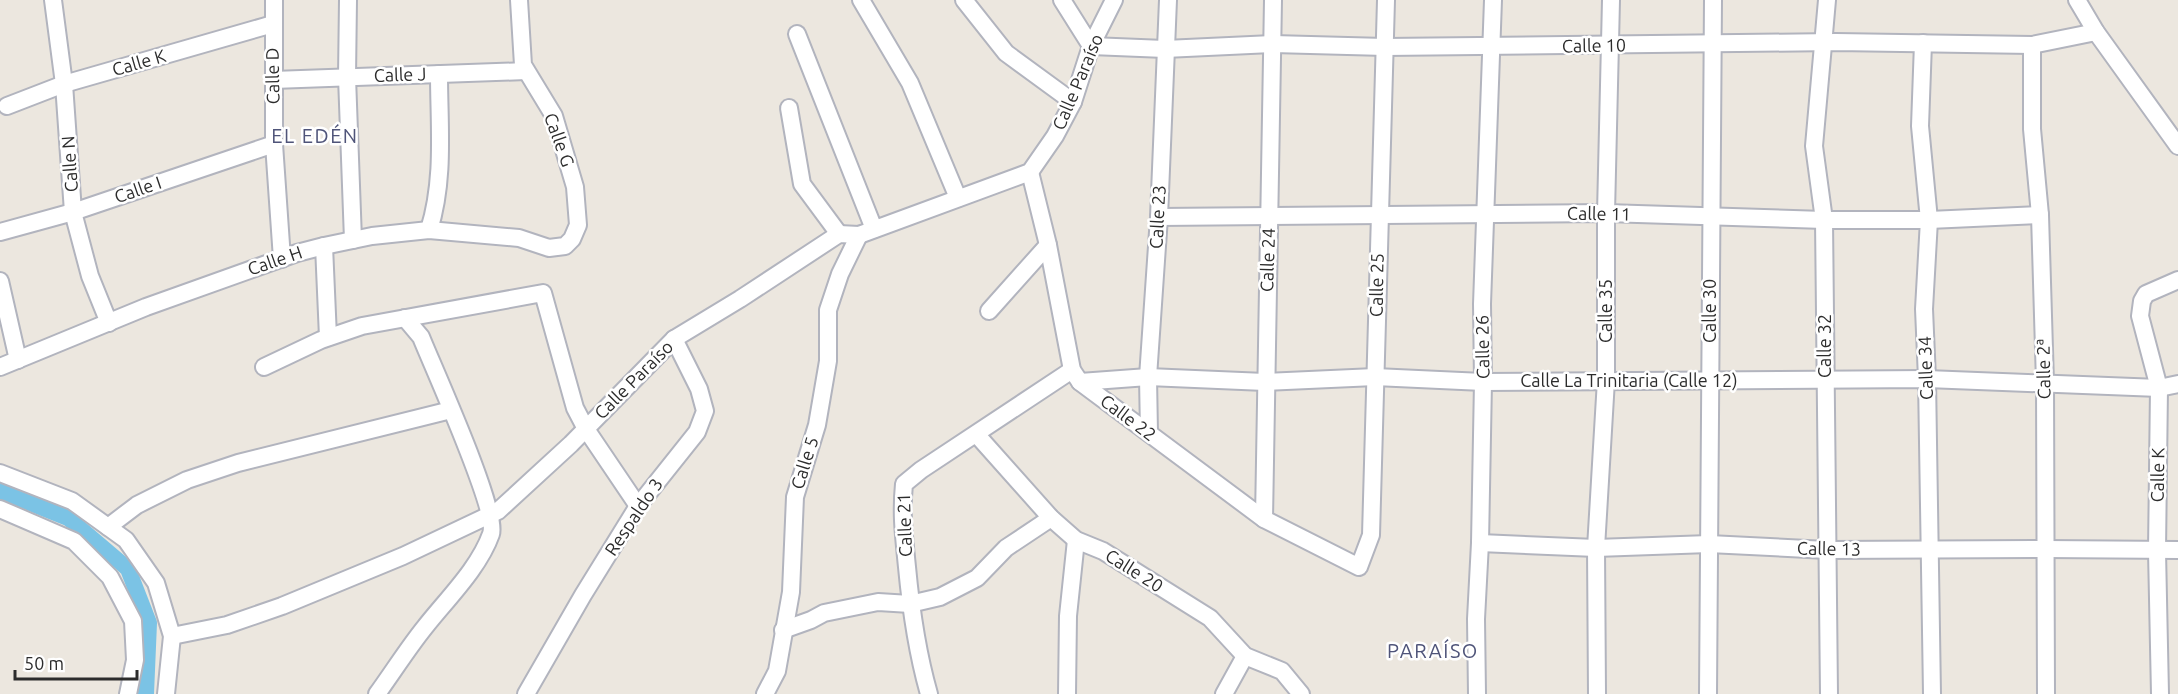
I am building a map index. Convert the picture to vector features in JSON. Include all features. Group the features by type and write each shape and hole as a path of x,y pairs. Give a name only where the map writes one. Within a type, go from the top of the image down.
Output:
{"street":[{"name":"Calle N","path":"53,0 64,84 73,212 90,276 109,322"},
{"name":"Calle D","path":"274,0 274,144 282,259"},
{"path":"348,0 347,77 353,240"},
{"name":"Calle G","path":"519,0 523,65 554,116 575,187 578,225 572,240 565,246"},
{"path":"861,0 910,83 958,198"},
{"path":"964,0 1005,53 1073,102"},
{"path":"1062,0 1091,46"},
{"name":"Calle Paraíso","path":"1030,172 1055,136 1073,102 1091,46 1114,0"},
{"name":"Calle 23","path":"1149,433 1149,377 1159,217 1168,0"},
{"name":"Calle 24","path":"1264,519 1273,0"},
{"name":"Calle 25","path":"1359,567 1371,536 1386,0"},
{"name":"Calle 26","path":"1477,694 1476,619 1483,382 1482,304 1493,0"},
{"name":"Calle 35","path":"1597,694 1596,548 1605,380 1611,0"},
{"name":"Calle 30","path":"1708,694 1713,0"},
{"name":"Calle 32","path":"1827,0 1814,146 1824,220 1829,694"},
{"path":"2077,0 2096,32 2178,146"},
{"name":"Calle K","path":"7,106 64,84 273,24"},
{"name":"Calle 10","path":"1091,46 1165,49 1273,44 1385,47 1824,42 2032,45 2096,32"},
{"path":"797,34 866,232"},
{"name":"Calle 34","path":"1923,43 1920,126 1929,220 1924,309 1932,694"},
{"name":"Calle 2ª","path":"2032,45 2032,129 2040,215 2045,383 2046,694"},
{"name":"Calle J","path":"273,80 526,71"},
{"path":"429,230 435,213 440,175 439,74"},
{"path":"789,108 802,184 839,234 866,232 1030,172 1076,376"},
{"name":"Calle I","path":"0,232 73,212 274,144"},
{"name":"Calle 11","path":"1159,217 1606,213 1824,220 1929,220 2040,215"},
{"name":"Calle H","path":"0,367 109,322 297,253 324,246 429,230 519,238 549,248 565,246"},
{"name":"Calle 5","path":"765,694 777,671 791,592 795,497 817,425 828,361 828,310 840,274 866,232"},
{"name":"Calle Paraíso","path":"172,636 227,625 282,606 403,556 498,511 586,429 674,339 839,234"},
{"path":"989,310 1048,245"},
{"path":"324,246 328,337"},
{"name":"Calle K","path":"2160,694 2157,551 2159,388 2140,316 2140,308 2146,294 2178,280"},
{"path":"0,281 18,360"},
{"path":"264,367 328,337 362,326 543,293 576,408 586,429 638,506"},
{"path":"376,694 461,584 492,532 491,514 451,410 421,337 405,318"},
{"name":"Respaldo 3","path":"526,694 638,506 697,432 705,411 699,389 674,339"},
{"name":"Calle La Trinitaria (Calle 12)","path":"1076,376 1265,382 1375,377 1483,382 1927,379 2159,388 2178,384"},
{"name":"Calle 22","path":"1076,376 1264,519 1359,567"},
{"name":"Calle 21","path":"929,694 919,659 910,604 901,511 904,484 921,470 1076,376"},
{"path":"108,527 137,505 187,480 238,463 451,410"},
{"name":"Calle 20","path":"977,435 1051,518 1076,540 1103,551 1210,618 1245,656 1282,670 1301,694"},
{"path":"0,473 72,501 126,540 156,583 172,636 166,694"},
{"path":"0,509 74,541 110,578 133,621 135,660 128,694"},
{"path":"783,630 824,613 879,602 910,604 940,597 977,578 1006,548 1051,518"},
{"path":"1067,694 1068,616 1076,540"},
{"name":"Calle 13","path":"1480,543 1596,548 1709,544 1827,550 2178,550"},
{"path":"1224,694 1245,656"}],"waterway":[{"path":"0,491 68,518 128,569 149,623 146,694"}],"district":[{"name":"EL EDÉN","path":"315,136"},
{"name":"PARAÍSO","path":"1433,651"}]}
